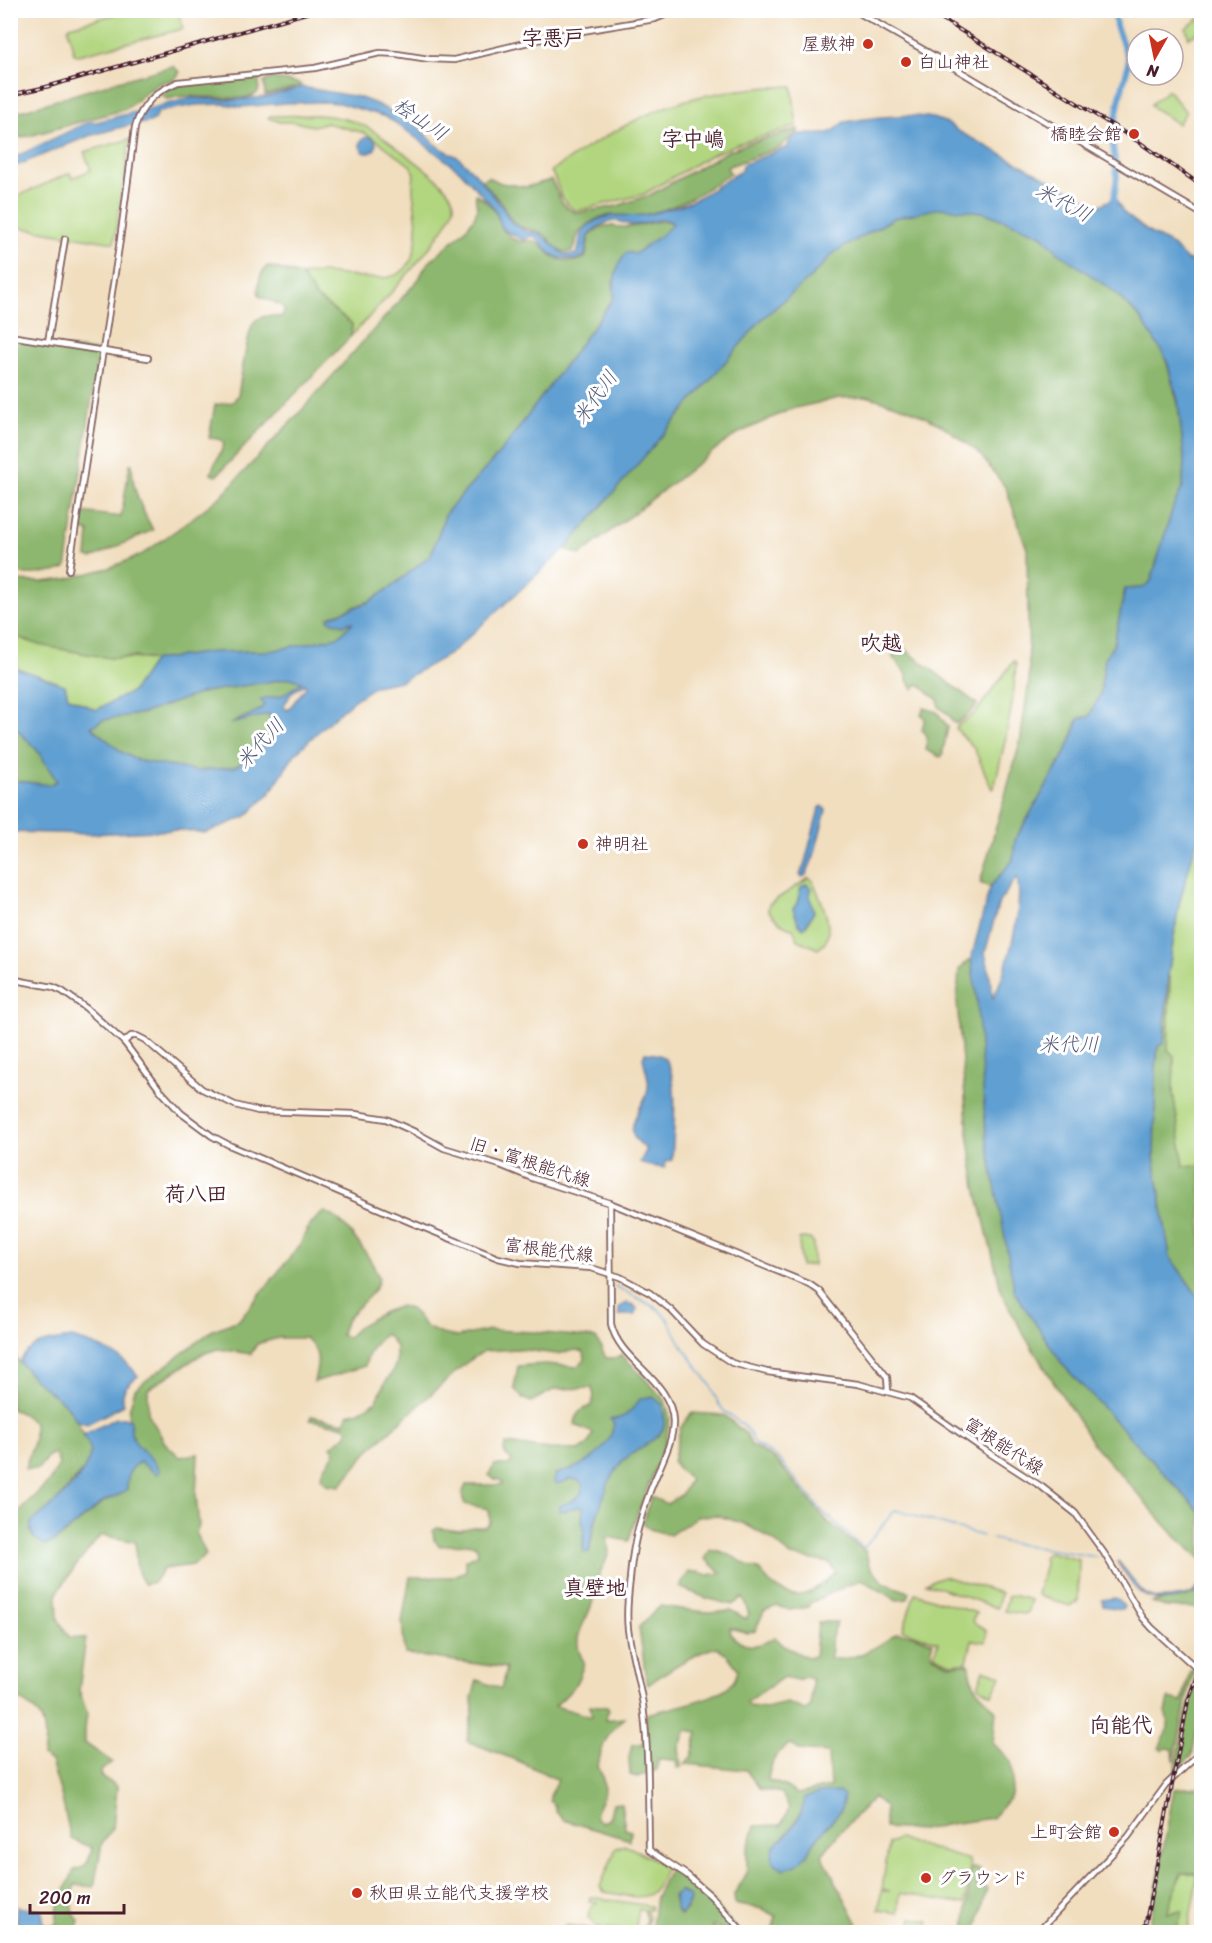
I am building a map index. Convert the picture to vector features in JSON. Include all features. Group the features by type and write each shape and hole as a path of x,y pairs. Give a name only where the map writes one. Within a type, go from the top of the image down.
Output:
{"street":[{"path":"69,570 135,127 138,117 153,96 178,82 315,68 380,53 429,60 461,60 558,36 655,19 677,10"},
{"path":"854,10 1202,214"},
{"path":"48,342 65,239"},
{"path":"10,336 148,358"},
{"name":"富根能代線","path":"10,979 44,984 62,991 103,1022 124,1042 171,1102 194,1124 221,1141 498,1258 527,1264 591,1268 635,1284 671,1310 702,1344 732,1363 767,1372 858,1384 888,1390 910,1398 1061,1501 1075,1513 1104,1553 1143,1618 1202,1671"},
{"name":"旧・富根能代線","path":"124,1042 131,1036 145,1040 202,1089 247,1109 355,1114 386,1119 444,1148 610,1203 815,1288 887,1377 888,1390"},
{"path":"610,1203 609,1273 612,1332 620,1345 661,1389 671,1408 673,1422 668,1445 637,1531 629,1580 628,1629 643,1708 649,1850 711,1896 742,1932"},
{"path":"1038,1932 1128,1837 1166,1785 1202,1751"}],"green space":[{"path":"132,10 178,11 183,29 78,55 74,54 68,29 70,26"},
{"path":"1201,17 1201,36 1197,33 1189,38 1186,28"},
{"path":"173,66 180,72 175,79 160,83 126,109 11,139 11,113"},
{"path":"252,77 259,81 257,93 243,98 185,96 167,99 162,96 168,89 180,85"},
{"path":"272,78 301,84 301,86 265,95 264,82"},
{"path":"792,86 797,126 737,144 711,155 644,194 577,211 565,202 551,171 612,133 668,106 720,93"},
{"path":"1168,90 1186,112 1178,124 1151,106"},
{"path":"318,115 345,119 377,133 435,177 448,191 454,204 451,215 427,250 351,336 352,324 316,297 301,275 319,273 386,278 399,274 408,265 415,249 417,226 413,190 414,173 412,167 365,133 326,123 313,126 280,122 268,118 270,116"},
{"path":"798,129 779,148 729,166 727,168 730,173 725,177 683,202 649,214 610,215 595,220 579,233 574,249 570,252 563,252 554,246 542,233 522,228 516,224 482,180 488,177 501,183 526,187 551,180 562,203 577,213 617,206 650,195 728,151"},
{"path":"130,139 114,243 11,226 11,199 70,173 72,178 91,170 84,152"},
{"path":"476,194 492,208 502,228 511,237 522,241 535,241 551,255 564,261 577,261 586,257 589,236 602,227 639,226 665,221 670,221 671,225 666,232 635,254 613,281 614,298 504,448 446,513 431,555 370,601 329,617 355,621 338,637 271,651 213,652 154,660 136,657 109,658 39,645 11,635 11,581 41,582 67,579 109,568 141,555 220,497 301,411 419,279 426,266 467,227 477,210"},
{"path":"940,207 983,212 1042,235 1058,252 1113,291 1142,320 1165,356 1178,404 1184,457 1183,486 1173,507 1151,581 1144,588 1125,589 1114,644 1105,658 1100,695 1089,717 1079,718 1066,752 1015,840 1013,860 990,887 980,883 1020,743 1029,681 1027,549 1006,488 978,452 943,426 909,409 870,397 839,398 791,409 739,433 720,446 580,555 565,549 762,319 811,277 835,252 894,218"},
{"path":"267,266 301,275 316,297 352,324 351,336 216,476 211,474 224,443 220,439 209,438 215,405 233,402 238,395 247,345 254,322 264,317 281,317 285,311 281,305 259,296 259,280"},
{"path":"10,339 99,352 66,568 54,572 11,574"},
{"path":"130,464 132,464 138,499 153,530 92,558 87,557 89,532 79,528 81,512 121,517"},
{"path":"885,634 977,704 973,710 954,723 949,715 939,707 938,700 918,684 913,689 907,680 907,674 893,658 892,650 883,637"},
{"path":"11,635 83,653 113,658 154,660 132,692 96,710 68,697 65,685 11,666"},
{"path":"1014,661 1016,663 1011,711 998,773 992,789 974,748 956,729 979,708"},
{"path":"291,678 302,682 281,696 261,699 264,705 260,710 235,722 269,714 274,731 254,754 235,767 197,771 140,761 123,753 91,727 102,720 144,713 204,692"},
{"path":"924,708 937,712 948,727 940,757 926,750 927,737 922,730 925,718 921,714"},
{"path":"10,723 37,750 57,781 49,785 11,780"},
{"path":"1201,822 1201,1165 1184,1167 1173,1092 1174,1056 1168,1050 1170,978 1168,977 1179,904"},
{"path":"809,878 813,881 827,920 828,936 825,943 818,949 798,940 793,929 779,922 771,914 768,910 769,904","holes":["811,889 810,898 814,912 806,926 799,925 793,909"]},
{"path":"971,959 977,999 1063,1365 1201,1513 1201,1559 1177,1538 1093,1444 1024,1335 1002,1294 976,1188 968,1133 957,1001 959,969"},
{"path":"1168,977 1170,977 1168,1050 1174,1056 1173,1092 1184,1166 1201,1165 1201,1301 1170,1257 1154,1157 1156,1065 1158,1046 1164,1043"},
{"path":"324,1212 348,1230 364,1250 379,1278 372,1293 348,1318 341,1335 348,1337 359,1326 384,1312 401,1306 412,1310 426,1327 441,1334 457,1337 490,1330 596,1338 606,1358 618,1358 621,1354 665,1400 670,1418 666,1440 629,1541 607,1537 609,1549 607,1558 598,1577 590,1609 578,1637 584,1662 582,1670 574,1687 555,1706 592,1717 590,1705 607,1707 609,1710 605,1720 624,1718 609,1734 601,1751 598,1767 604,1793 596,1819 603,1822 609,1819 613,1803 621,1803 625,1829 631,1831 630,1840 564,1820 555,1811 555,1806 550,1801 558,1780 521,1762 467,1741 473,1709 472,1698 477,1680 501,1689 506,1668 405,1654 402,1621 410,1577 452,1577 466,1571 466,1560 477,1554 478,1550 475,1545 440,1546 434,1540 433,1531 437,1528 460,1531 472,1527 485,1527 490,1523 489,1509 465,1504 462,1494 466,1485 502,1485 502,1481 489,1475 494,1465 509,1465 512,1460 504,1450 506,1444 581,1450 589,1443 593,1433 575,1425 578,1413 592,1405 594,1396 592,1388 555,1389 531,1402 522,1398 514,1388 518,1366 545,1364 577,1367 585,1360 584,1352 576,1350 557,1354 517,1349 484,1351 467,1362 370,1449 340,1486 327,1484 321,1477 335,1453 331,1446 347,1435 348,1429 344,1426 310,1420 311,1416 344,1423 348,1414 377,1401 396,1363 396,1347 385,1334 372,1349 365,1366 314,1382 317,1358 310,1343 305,1338 278,1338 257,1344 251,1354 218,1349 202,1354 148,1389 148,1413 165,1443 180,1457 198,1454 196,1496 199,1526 196,1532 206,1555 193,1565 163,1569 154,1582 144,1584 136,1564 136,1542 101,1535 57,1593 58,1619 69,1637 86,1638 79,1690 87,1713 85,1743 112,1762 101,1771 102,1778 113,1783 117,1788 113,1828 102,1843 94,1887 75,1885 72,1904 79,1921 76,1932 11,1932 11,1916 20,1929 40,1930 49,1925 56,1925 58,1906 74,1870 85,1865 92,1848 71,1839 51,1762 43,1756 45,1737 42,1721 33,1708 16,1698 21,1679 11,1669 11,1520 51,1479 59,1464 55,1453 48,1456 38,1469 25,1469 34,1439 34,1423 11,1409 10,1351 33,1378 67,1406 90,1446 91,1455 87,1466 30,1531 33,1537 45,1545 54,1542 105,1501 123,1493 127,1489 127,1479 132,1467 141,1462 156,1474 157,1466 137,1446 130,1430 129,1410 135,1389 213,1330 239,1320 300,1245 309,1226","holes":["642,1398 663,1429 616,1469 600,1504 589,1552 583,1552 583,1507 575,1506 565,1511 560,1506 581,1494 583,1485 578,1480 556,1474 585,1463 601,1451 611,1434 614,1424 611,1420 625,1416"]},
{"path":"810,1239 813,1243 813,1265 801,1266 799,1240"},
{"path":"691,1413 724,1415 746,1434 751,1445 776,1460 829,1523 866,1552 869,1566 884,1583 909,1592 908,1599 897,1600 861,1579 810,1603 808,1607 790,1610 777,1606 764,1611 755,1631 748,1633 730,1628 730,1634 741,1643 751,1646 775,1637 783,1645 807,1658 815,1656 818,1622 837,1622 830,1643 832,1650 830,1658 839,1659 857,1656 897,1633 914,1635 933,1643 931,1649 933,1656 950,1665 968,1664 975,1687 996,1711 993,1743 1011,1762 1013,1778 1011,1796 992,1818 922,1830 885,1828 885,1807 874,1797 839,1833 822,1855 862,1932 772,1932 776,1916 763,1909 735,1903 734,1895 747,1873 747,1851 755,1826 781,1825 789,1809 782,1793 760,1789 746,1770 685,1764 692,1756 698,1732 686,1730 679,1748 681,1767 677,1768 676,1760 658,1759 657,1770 637,1777 630,1775 629,1758 632,1744 643,1744 647,1714 716,1694 736,1678 738,1669 717,1647 681,1663 648,1685 645,1671 639,1627 660,1606 707,1612 731,1610 746,1619 749,1614 743,1598 732,1605 679,1587 689,1572 708,1575 721,1573 705,1559 710,1550 726,1553 758,1569 770,1583 789,1594 797,1595 812,1591 836,1572 830,1563 791,1556 773,1540 745,1524 716,1515 697,1517 670,1535 650,1529 643,1523 651,1497 667,1504 681,1495 690,1479 673,1462 680,1429","holes":["784,1677 797,1680 805,1677 812,1679 811,1706 805,1710 787,1703 766,1708 749,1706 747,1702","790,1744 799,1750 828,1753 830,1787 797,1794 785,1786 768,1780 774,1759","803,1809 841,1810 814,1842 808,1855 774,1846 794,1825"]},
{"path":"1049,1552 1079,1560 1078,1602 1070,1606 1037,1594 1045,1564 1043,1557"},
{"path":"943,1576 1001,1593 997,1608 926,1583"},
{"path":"1201,1586 1201,1608 1165,1607 1152,1602 1185,1597"},
{"path":"915,1593 976,1613 972,1621 986,1630 986,1642 972,1640 967,1662 952,1664 934,1655 938,1642 903,1630"},
{"path":"1008,1596 1031,1600 1027,1613 1004,1611"},
{"path":"984,1670 1001,1676 992,1695 978,1686"},
{"path":"1190,1671 1194,1672 1174,1761 1173,1749 1159,1748 1167,1733 1166,1713 1169,1698 1182,1701"},
{"path":"1198,1674 1201,1676 1201,1710 1192,1756 1175,1771 1186,1716"},
{"path":"1201,1776 1201,1883 1197,1883 1197,1873 1181,1873 1167,1913 1183,1911 1176,1930 1170,1932 1149,1929 1174,1789 1199,1787"},
{"name":"グラウンド","path":"899,1839 969,1860 965,1904 900,1893 898,1913 879,1910 881,1891 890,1891 882,1889 889,1843"},
{"path":"625,1845 666,1865 656,1888 644,1896 604,1892 600,1887 616,1848"},
{"path":"971,1868 980,1869 977,1886 987,1888 976,1932 965,1932"},
{"path":"670,1869 674,1869 706,1895 740,1932 731,1932 714,1926 712,1927 715,1930 725,1932 651,1932 656,1897","holes":["680,1891 685,1893 689,1902 681,1916 677,1912 673,1897"]},
{"path":"1181,1873 1198,1873 1188,1932 1148,1932 1149,1929 1158,1931 1177,1911 1167,1913"},
{"path":"590,1897 651,1906 650,1910 645,1910 649,1916 647,1927 641,1932 634,1932 596,1926 588,1918 590,1908 597,1902 589,1901","holes":["639,1909 644,1911 647,1920 643,1929 635,1931"]},
{"path":"912,1918 929,1921 927,1932 910,1932"},
{"path":"563,1926 609,1932 561,1932"}],"water":[{"name":"米代川","path":"302,87 358,97 395,113 405,121 416,125 437,146 458,157 474,172 501,205 511,222 527,232 538,232 566,255 577,254 581,234 586,227 599,219 650,214 688,202 741,171 742,165 788,147 789,142 798,134 828,133 844,122 872,118 919,116 934,118 1099,206 1110,200 1116,200 1124,213 1150,233 1172,245 1188,261 1191,260 1202,276 1202,822 1179,904 1168,975 1164,1043 1158,1046 1156,1065 1154,1157 1170,1257 1201,1301 1201,1513 1063,1365 1015,1293 986,1136 977,999 971,959 990,887 1013,860 1015,840 1066,752 1080,718 1089,717 1100,695 1105,658 1114,644 1125,589 1143,588 1151,581 1173,507 1183,486 1184,457 1178,401 1166,358 1140,317 1113,291 1058,252 1042,235 983,212 940,208 894,218 835,252 811,277 762,319 567,547 450,654 401,681 375,686 353,701 295,754 269,794 245,817 205,833 179,830 91,834 11,832 11,780 49,785 57,781 37,750 11,723 11,666 65,685 68,697 96,710 132,692 154,660 213,652 271,651 338,637 353,622 343,625 328,620 329,617 369,602 431,555 446,513 504,448 614,298 616,274 623,257 627,252 635,254 665,232 673,223 664,220 633,225 618,221 605,223 588,235 585,256 575,260 560,258 551,254 536,237 531,236 524,240 503,229 494,208 460,171 399,125 386,117 339,103 286,103 241,107 225,104 195,105 162,111 158,112 155,119 150,122 89,136 11,168 11,159 88,122 96,122 191,98 233,100 266,97","holes":["291,678 302,682 281,696 260,699 264,705 260,710 231,724 269,714 274,731 254,754 235,767 197,771 140,761 123,753 91,727 102,720 144,713 204,692","305,684 306,687 288,710 283,707 292,692","1017,877 1019,890 1013,939 1004,972 993,998 985,953 999,902"]},
{"path":"368,137 376,145 368,153 360,145"},
{"path":"822,806 826,810 814,856 806,875 802,877 800,875 819,809"},
{"path":"807,884 811,889 810,898 814,912 804,928 799,925 793,909 801,887"},
{"path":"645,1053 657,1054 666,1060 673,1081 675,1108 672,1160 665,1162 665,1168 640,1162 646,1151 634,1137 633,1125 648,1088 643,1057"},
{"path":"627,1303 634,1305 637,1309 635,1315 619,1315 619,1307"},
{"path":"72,1338 100,1347 117,1356 138,1376 125,1388 124,1405 87,1424 77,1421 67,1406 33,1378 20,1362 24,1355 35,1346 49,1341"},
{"path":"653,1397 662,1404 665,1421 663,1429 658,1436 622,1461 609,1482 593,1526 589,1552 583,1552 583,1507 559,1511 560,1506 581,1494 583,1485 578,1480 570,1479 558,1484 554,1482 556,1474 593,1458 607,1443 611,1434 614,1424 610,1419 624,1416 641,1398"},
{"path":"116,1418 131,1421 131,1430 136,1443 152,1459 160,1472 157,1474 140,1462 131,1470 127,1489 123,1493 104,1501 54,1542 45,1545 38,1541 31,1531 31,1522 67,1491 88,1461 89,1445 83,1435"},
{"path":"1118,1561 1147,1595 1154,1598 1191,1595 1177,1599 1155,1599 1147,1597 1135,1587"},
{"path":"1201,1583 1201,1587 1191,1595"},
{"path":"1115,1598 1124,1607 1122,1609 1103,1606 1102,1600"},
{"path":"839,1792 844,1796 841,1810 814,1842 808,1854 796,1865 784,1869 775,1864 772,1857 774,1846 794,1825 805,1798 818,1793"},
{"path":"680,1892 689,1896 690,1900 681,1915 676,1909 674,1900 675,1895"},
{"path":"17,1907 42,1911 44,1925 39,1928 20,1928 16,1917"}],"waterway":[{"path":"1113,206 1117,176 1112,139 1128,66 1128,58 1116,26 1114,10"},
{"path":"615,1286 658,1309 667,1318 683,1347 711,1386 724,1411 743,1425 755,1444 777,1457 823,1512 864,1548 895,1510 982,1536"},
{"path":"992,1538 1097,1557"}],"railway":[{"path":"10,95 46,87 317,10"},
{"path":"928,10 1139,142 1202,186"},
{"path":"1144,1932 1188,1701 1202,1661"}],"place":[{"name":"屋敷神","path":"868,44"},
{"name":"白山神社","path":"906,62"},
{"name":"橋睦会館","path":"1134,134"},
{"name":"神明社","path":"583,844"},
{"name":"上町会館","path":"1114,1832"},
{"name":"グラウンド","path":"926,1878"},
{"name":"秋田県立能代支援学校","path":"357,1893"}],"district":[{"name":"字悪戸","path":"553,38"},
{"name":"字中嶋","path":"693,139"},
{"name":"吹越","path":"881,643"},
{"name":"荷八田","path":"196,1194"},
{"name":"真壁地","path":"595,1588"},
{"name":"向能代","path":"1121,1725"}],"water label":[{"name":"桧山川","path":"421,119"}]}
